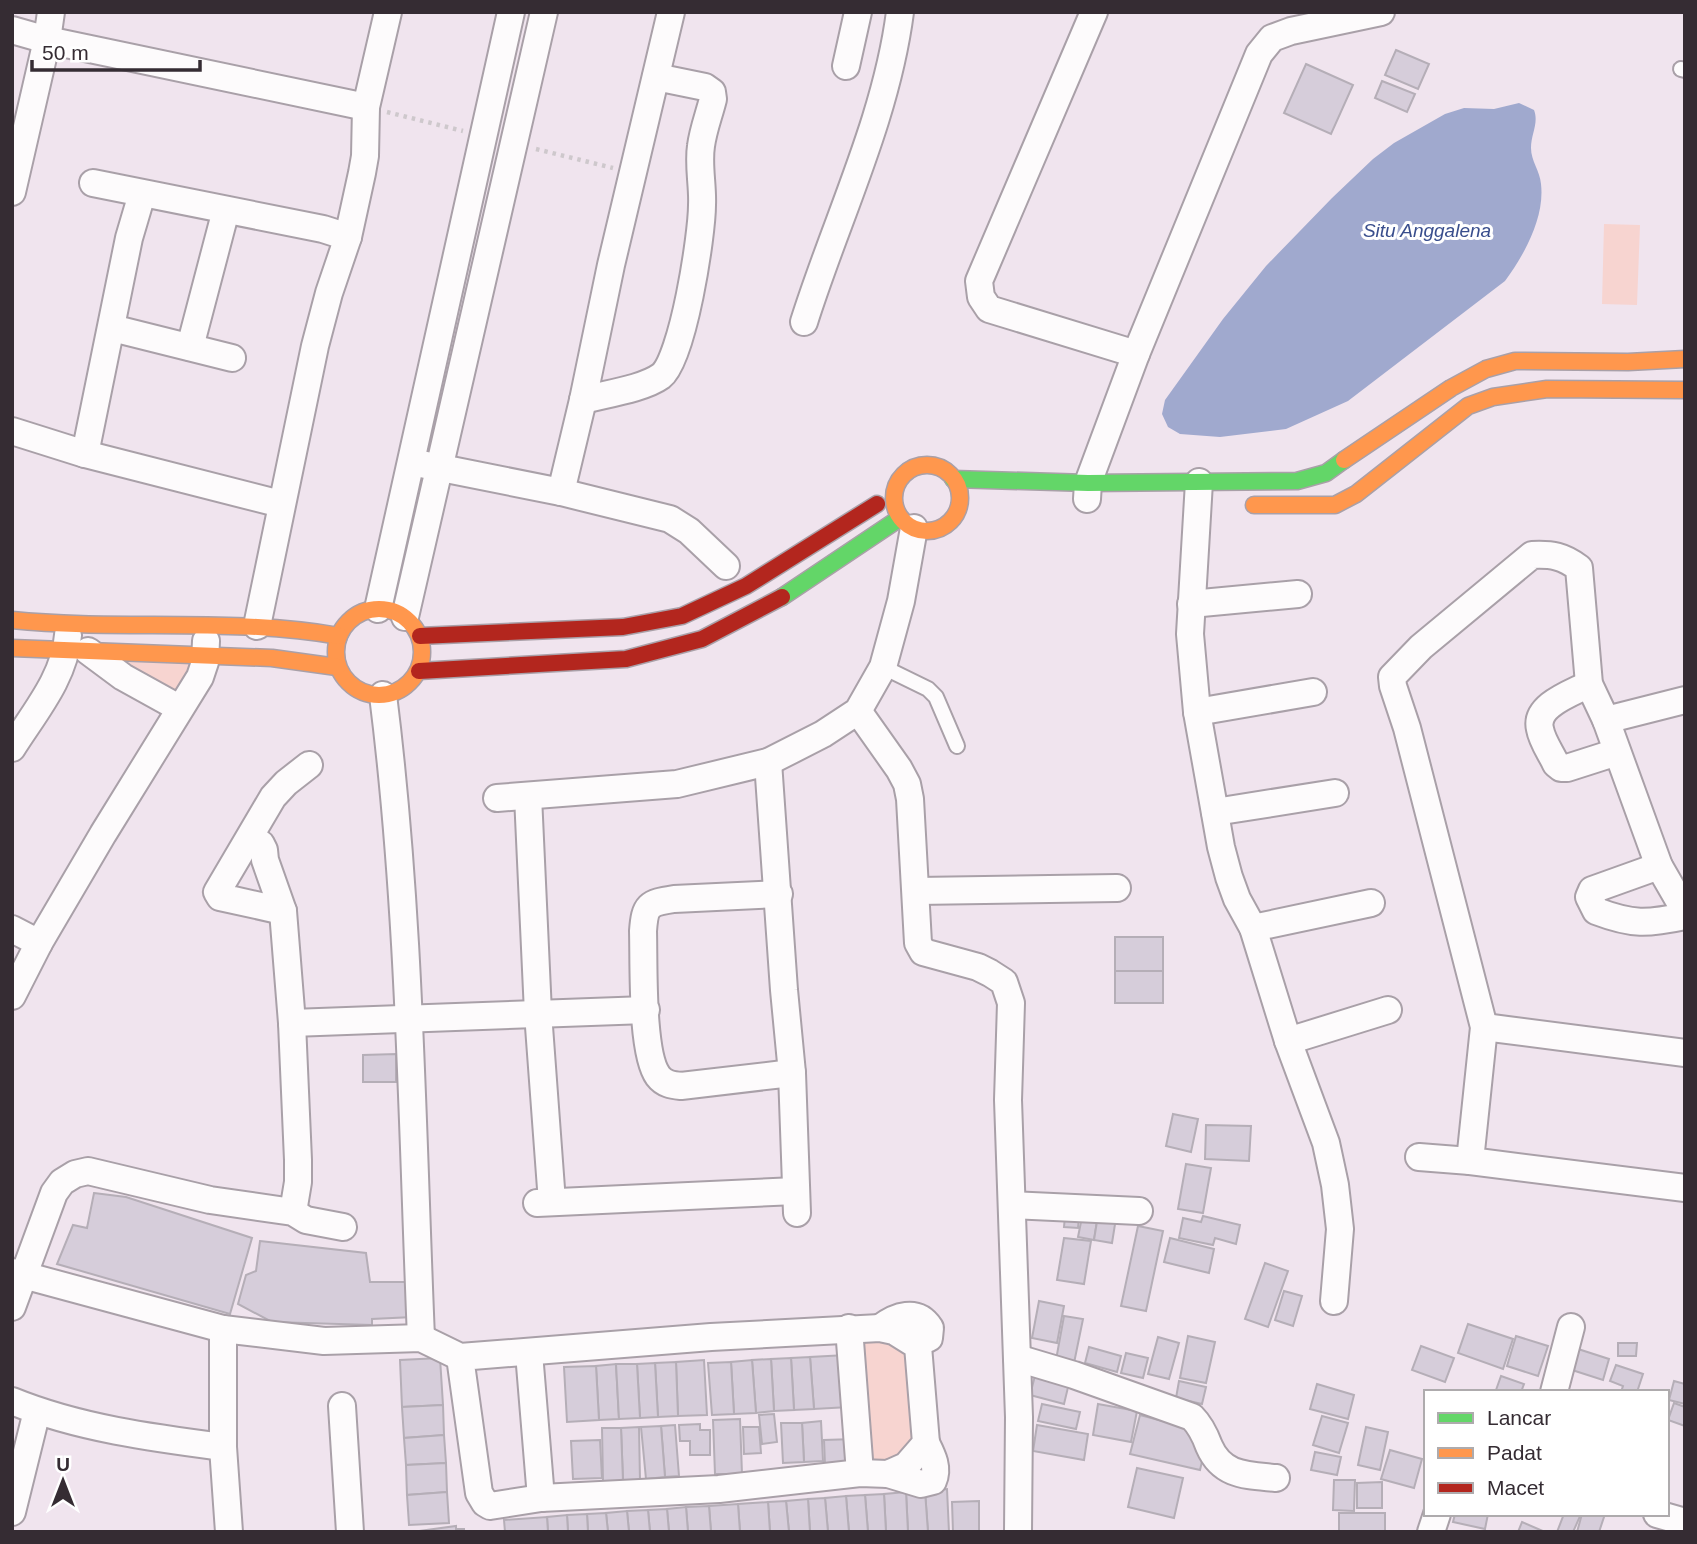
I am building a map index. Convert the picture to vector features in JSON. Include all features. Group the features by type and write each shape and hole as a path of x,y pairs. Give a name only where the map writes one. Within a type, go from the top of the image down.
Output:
{"street":[{"path":"12,192 51,12"},
{"path":"257,626 319,332 348,237 365,156 366,107 388,12"},
{"path":"378,609 511,12"},
{"path":"544,12 438,468 412,626 422,659 419,671 403,688 383,695 359,690 337,667 337,646 346,625 366,611 378,609 392,611 412,626 623,627 682,616 746,586 894,494"},
{"path":"561,492 671,12"},
{"path":"846,66 858,12"},
{"path":"804,322 861,163 894,53 900,12"},
{"path":"1094,12 979,281 981,297 989,309 1136,354"},
{"path":"1087,495 1136,354 1259,54 1272,38 1291,31 1381,12"},
{"path":"12,30 47,40 366,107"},
{"path":"583,400 641,385 663,375 681,332 689,303 702,208 701,148 713,99 712,92 705,87 656,77"},
{"path":"484,136 515,144"},
{"path":"93,183 323,229 348,237"},
{"path":"85,454 129,238 142,194"},
{"path":"190,347 226,210"},
{"path":"112,328 232,358"},
{"path":"953,479 1087,495 1198,498 1297,481 1326,473 1451,388 1486,369 1515,361 1628,362 1682,357 1685,389 1516,390 1488,397 1468,406 1356,494 1335,505 1235,504"},
{"path":"12,431 85,454 281,504"},
{"path":"412,462 561,492 670,519 689,531 726,566"},
{"path":"929,466 939,468 953,479 966,496 945,526 927,531 907,523 894,504 894,494 901,477 917,467 929,466"},
{"path":"1198,498 1190,634 1197,712 1221,847 1229,877 1237,900 1253,928 1289,1041 1326,1143 1335,1185 1340,1229 1334,1301"},
{"path":"419,671 626,659 702,639 780,598 907,523"},
{"path":"497,798 677,784 768,762 823,734 858,711 883,667 901,601 907,523"},
{"path":"1470,1161 1484,1027 1392,677 1421,647 1532,555 1565,557 1579,568 1589,684 1606,720 1659,866 1685,914 1653,923 1626,922 1596,911 1589,897 1592,890 1659,866"},
{"path":"1191,604 1298,594"},
{"path":"12,620 68,625 257,626 311,630 340,636"},
{"path":"12,996 39,943 179,708 201,677 208,624"},
{"path":"68,625 78,651 179,708"},
{"path":"12,648 272,658 337,667"},
{"path":"12,748 56,677 78,651"},
{"path":"1589,684 1549,706 1541,718 1539,728 1560,768 1617,752"},
{"path":"1197,712 1313,692"},
{"path":"383,695 394,779 408,1018 421,1338"},
{"path":"1606,720 1685,700"},
{"path":"858,711 907,784 918,943 923,952 990,973 1004,982 1009,992 1012,1032 1008,1100 1019,1417 1018,1532"},
{"path":"528,796 544,1202 796,1202 792,1073 768,762"},
{"path":"283,911 239,903 219,895 218,889 251,838 273,797 309,765"},
{"path":"1215,812 1335,793"},
{"path":"251,838 261,844 264,850 283,911 292,1023 298,1160 298,1182 293,1212"},
{"path":"916,891 1117,888"},
{"path":"779,894 674,900 649,906 644,914 643,931 646,1010 653,1067 668,1085 681,1086 792,1073"},
{"path":"1253,928 1371,903"},
{"path":"12,929 39,943"},
{"path":"292,1023 646,1010"},
{"path":"1289,1041 1388,1010"},
{"path":"1484,1027 1685,1053"},
{"path":"1419,1157 1685,1188"},
{"path":"12,1307 18,1274 54,1193 62,1182 75,1174 88,1171 210,1200 293,1212 306,1220 343,1227"},
{"path":"1013,1205 1139,1212"},
{"path":"18,1274 223,1329 324,1341 421,1338 460,1357 711,1337 880,1328 894,1331 919,1348 926,1443 906,1466 888,1474 860,1473 719,1489 541,1498 490,1506 481,1498 460,1357"},
{"path":"1555,1390 1571,1327"},
{"path":"849,1328 860,1473"},
{"path":"223,1329 223,1447 229,1532"},
{"path":"529,1353 541,1498"},
{"path":"1017,1358 1074,1375 1192,1417 1200,1424 1220,1465 1232,1471 1276,1478"},
{"path":"12,1401 37,1411 169,1440 223,1447"},
{"path":"342,1406 350,1532"},
{"path":"12,1512 37,1411"},
{"path":"1664,1516 1685,1522"}],"lane":[{"path":"883,667 928,689 936,697 957,746"}],"path":[{"path":"366,107 484,136"},
{"path":"515,144 633,173"}],"shaded area":[{"path":"1604,224 1640,225 1637,305 1602,304"},
{"path":"196,660 172,698 124,661"},
{"path":"886,1332 906,1345 912,1441 891,1465 870,1465 858,1344"}],"water":[{"name":"Situ Anggalena","path":"1519,103 1534,110 1535,115 1531,148 1540,179 1540,210 1532,236 1505,281 1348,401 1286,429 1220,437 1180,434 1168,427 1162,414 1165,400 1223,319 1266,266 1373,159 1394,143 1445,114 1464,108 1494,109"}],"building":[{"path":"1396,50 1429,64 1418,89 1385,75"},
{"path":"1306,64 1353,85 1331,134 1284,113"},
{"path":"1382,81 1415,94 1407,112 1375,98"},
{"path":"1115,937 1163,937 1163,971 1115,971"},
{"path":"1115,971 1163,971 1163,1003 1115,1003"},
{"path":"396,1054 396,1082 363,1082 363,1055"},
{"path":"1173,1114 1198,1119 1191,1152 1166,1146"},
{"path":"1206,1125 1251,1126 1249,1161 1205,1159"},
{"path":"1186,1164 1211,1168 1203,1213 1178,1209"},
{"path":"94,1193 126,1197 252,1238 230,1314 57,1264 73,1225 87,1228"},
{"path":"1083,1212 1098,1215 1094,1240 1078,1237"},
{"path":"1098,1215 1116,1218 1112,1243 1094,1240"},
{"path":"1065,1216 1079,1217 1078,1228 1064,1227"},
{"path":"1203,1216 1240,1225 1236,1244 1215,1238 1213,1245 1179,1238 1183,1218 1201,1222"},
{"path":"1138,1226 1163,1231 1146,1311 1121,1306"},
{"path":"1064,1238 1091,1241 1084,1284 1057,1280"},
{"path":"1170,1238 1214,1249 1209,1273 1164,1262"},
{"path":"260,1241 366,1253 370,1282 412,1282 413,1317 372,1319 372,1325 272,1322 238,1304 246,1275 256,1271"},
{"path":"1265,1263 1288,1271 1268,1327 1245,1319"},
{"path":"1284,1291 1302,1296 1293,1326 1275,1320"},
{"path":"1039,1301 1064,1306 1057,1343 1032,1338"},
{"path":"1064,1316 1083,1319 1074,1363 1056,1360"},
{"path":"1468,1324 1513,1339 1503,1369 1458,1353"},
{"path":"1188,1336 1215,1342 1206,1383 1180,1378"},
{"path":"1516,1336 1548,1346 1538,1376 1507,1366"},
{"path":"1158,1337 1179,1343 1169,1379 1148,1374"},
{"path":"1618,1343 1637,1343 1636,1356 1618,1356"},
{"path":"1421,1346 1454,1358 1445,1382 1412,1370"},
{"path":"1089,1347 1121,1356 1117,1372 1085,1363"},
{"path":"1575,1348 1609,1359 1603,1380 1569,1369"},
{"path":"1126,1353 1148,1358 1143,1378 1121,1373"},
{"path":"846,1355 849,1407 814,1409 810,1357"},
{"path":"810,1357 814,1409 794,1410 791,1358"},
{"path":"440,1358 443,1405 402,1407 400,1360"},
{"path":"791,1358 794,1410 774,1411 771,1359"},
{"path":"771,1359 774,1411 756,1413 752,1360"},
{"path":"704,1360 707,1415 678,1416 676,1362"},
{"path":"752,1360 756,1413 734,1414 731,1362"},
{"path":"676,1362 678,1416 658,1417 655,1363"},
{"path":"731,1362 734,1414 712,1415 708,1363"},
{"path":"655,1363 658,1417 640,1418 637,1364"},
{"path":"616,1364 619,1419 599,1420 596,1366"},
{"path":"616,1364 637,1364 640,1418 619,1419"},
{"path":"1616,1365 1643,1374 1638,1390 1622,1390 1623,1386 1610,1381"},
{"path":"596,1366 599,1420 567,1422 564,1367"},
{"path":"1037,1368 1070,1379 1064,1404 1030,1395"},
{"path":"1501,1376 1524,1384 1522,1390 1496,1390"},
{"path":"1179,1381 1206,1387 1202,1404 1176,1398"},
{"path":"1674,1381 1685,1384 1685,1404 1669,1400"},
{"path":"1317,1384 1354,1395 1348,1419 1310,1409"},
{"path":"1674,1403 1685,1407 1685,1426 1669,1420"},
{"path":"1042,1404 1080,1412 1076,1429 1038,1421"},
{"path":"1098,1404 1137,1411 1131,1442 1093,1435"},
{"path":"443,1405 444,1435 404,1438 402,1407"},
{"path":"774,1414 777,1442 762,1444 759,1415"},
{"path":"1140,1415 1189,1428 1204,1453 1200,1470 1130,1454"},
{"path":"1322,1416 1348,1423 1339,1453 1313,1445"},
{"path":"740,1419 742,1474 715,1474 713,1420"},
{"path":"821,1421 823,1461 804,1462 802,1423"},
{"path":"781,1423 802,1423 804,1462 783,1463"},
{"path":"700,1424 700,1430 710,1430 710,1455 690,1455 690,1441 680,1441 679,1425"},
{"path":"675,1425 679,1476 665,1477 661,1426"},
{"path":"1037,1425 1088,1434 1084,1460 1033,1451"},
{"path":"661,1426 665,1477 646,1479 641,1427"},
{"path":"639,1427 640,1481 623,1481 621,1428"},
{"path":"743,1427 759,1427 761,1453 744,1454"},
{"path":"1366,1427 1388,1432 1380,1470 1358,1465"},
{"path":"602,1428 621,1428 623,1481 603,1482"},
{"path":"444,1435 446,1463 406,1465 404,1438"},
{"path":"854,1439 854,1464 825,1465 824,1440"},
{"path":"600,1440 602,1478 573,1479 571,1441"},
{"path":"1390,1450 1422,1459 1414,1488 1381,1479"},
{"path":"1315,1452 1341,1457 1337,1475 1311,1470"},
{"path":"446,1463 447,1492 407,1495 406,1465"},
{"path":"1137,1468 1183,1478 1174,1518 1128,1507"},
{"path":"1334,1480 1355,1480 1354,1511 1333,1510"},
{"path":"1382,1482 1382,1508 1357,1508 1357,1483"},
{"path":"947,1489 949,1532 928,1532 925,1491"},
{"path":"925,1491 928,1532 908,1532 906,1492"},
{"path":"447,1492 449,1523 409,1525 407,1495"},
{"path":"906,1492 908,1532 886,1532 884,1494"},
{"path":"884,1494 886,1532 868,1532 865,1495"},
{"path":"865,1495 868,1532 849,1532 846,1496"},
{"path":"846,1496 849,1532 828,1532 825,1498"},
{"path":"825,1498 828,1532 810,1532 808,1499"},
{"path":"808,1499 810,1532 789,1532 786,1501"},
{"path":"786,1501 789,1532 770,1532 768,1502"},
{"path":"979,1501 979,1532 953,1532 952,1502"},
{"path":"768,1502 770,1532 740,1532 738,1504"},
{"path":"738,1504 740,1532 711,1532 709,1506"},
{"path":"709,1506 711,1532 688,1532 686,1507"},
{"path":"686,1507 688,1532 669,1532 667,1509"},
{"path":"667,1509 669,1532 650,1532 648,1510"},
{"path":"648,1510 650,1532 629,1532 627,1511"},
{"path":"627,1511 629,1532 608,1532 606,1513"},
{"path":"606,1513 608,1532 588,1532 587,1514"},
{"path":"1339,1513 1385,1513 1385,1532 1339,1532"},
{"path":"587,1514 588,1532 568,1532 567,1515"},
{"path":"567,1515 568,1532 548,1532 547,1517"},
{"path":"1454,1516 1488,1516 1485,1529 1453,1522"},
{"path":"1563,1516 1580,1516 1573,1532 1557,1532"},
{"path":"1581,1516 1604,1516 1599,1532 1577,1532"},
{"path":"547,1517 548,1532 505,1532 504,1520"},
{"path":"1522,1522 1545,1532 1518,1532"},
{"path":"456,1526 456,1529 464,1529 464,1532 412,1532"}],"traffic: fast":[{"path":"953,479 1088,483 1297,481 1326,473 1344,460"},
{"path":"782,597 900,518"}],"traffic: slow":[{"path":"1344,460 1451,388 1486,369 1515,361 1628,362 1685,359"},
{"path":"1254,505 1335,505 1356,494 1468,406 1493,397 1547,389 1685,390"},
{"path":"927,465 940,468 950,475 957,485 960,498 957,511 950,521 940,528 927,531 914,528 904,521 897,511 894,498 897,485 904,475 914,468 927,465"},
{"path":"379,609 403,616 415,628 422,652 415,676 403,688 379,695 355,688 343,676 336,652 343,628 355,616 379,609"},
{"path":"12,620 257,627 339,636"},
{"path":"12,648 272,658 337,667"}],"traffic: jam":[{"path":"420,636 623,627 682,616 746,586 877,504"},
{"path":"419,671 626,659 702,639 782,597"}]}
